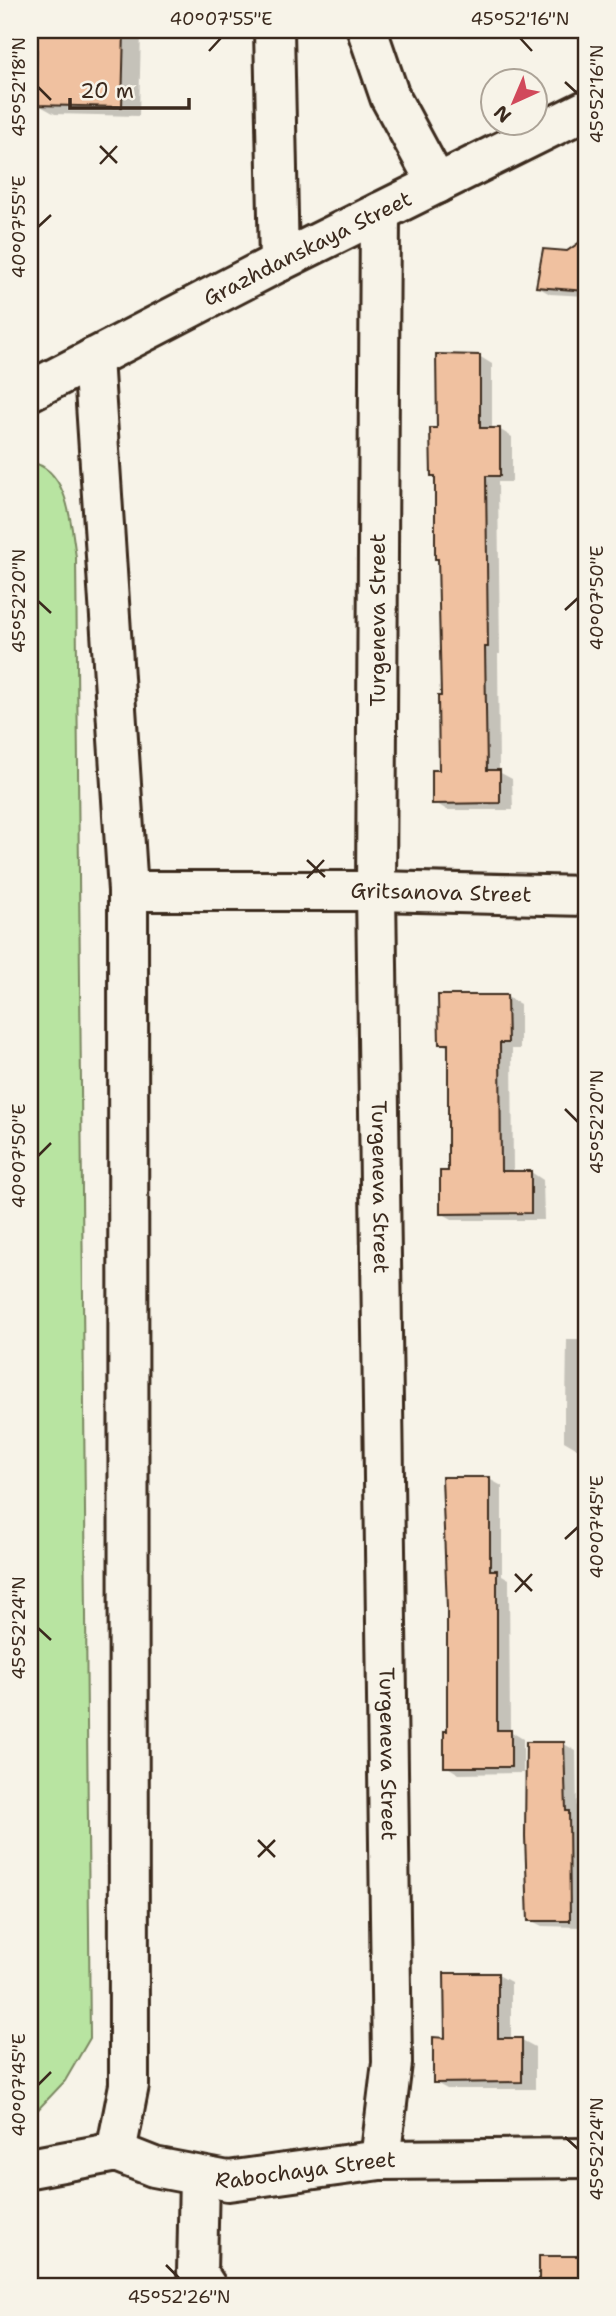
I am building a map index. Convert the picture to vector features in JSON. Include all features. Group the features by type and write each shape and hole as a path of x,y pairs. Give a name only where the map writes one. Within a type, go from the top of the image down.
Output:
{"street":[{"path":"274,30 279,262"},
{"path":"367,30 390,97 437,184"},
{"name":"Grazhdanskaya Street","path":"30,391 279,262 586,110"},
{"name":"Turgeneva Street","path":"380,212 376,891 392,2063 380,2160"},
{"path":"30,2168 116,2152 130,2085 128,891 93,358"},
{"name":"Gritsanova Street","path":"128,891 376,891 586,896"},
{"name":"Rabochaya Street","path":"116,2152 154,2167 228,2181 380,2160 586,2158"},
{"path":"199,2176 197,2273 206,2286"}],"green space":[{"path":"30,462 53,475 60,487 70,515 76,557 90,2038 65,2081 30,2118"}],"building":[{"path":"37,30 124,30 122,107 35,105"},
{"path":"586,238 586,291 536,287 543,249 567,251"},
{"path":"436,354 480,355 480,428 500,428 500,476 486,476 488,647 485,647 487,770 500,770 500,803 432,804 432,770 439,770 438,696 441,696 438,559 435,559 435,476 431,476 430,428 437,428"},
{"path":"438,995 507,995 508,1043 500,1043 501,1171 531,1171 531,1213 440,1214 440,1171 448,1171 448,1044 439,1044"},
{"path":"442,1477 490,1477 490,1570 497,1570 497,1730 511,1730 511,1767 444,1767 444,1731 447,1731 447,1608"},
{"path":"526,1742 564,1742 566,1811 569,1811 570,1921 528,1921"},
{"path":"444,1973 498,1973 498,2038 522,2038 522,2082 433,2083 433,2037 445,2038"},
{"path":"539,2256 586,2256 586,2286 539,2286"}]}
